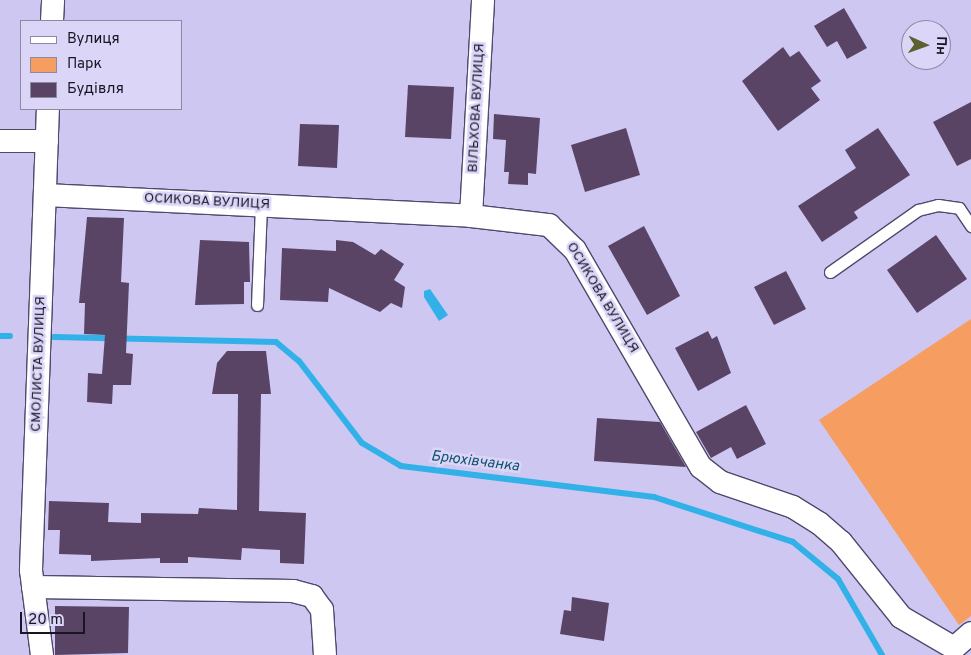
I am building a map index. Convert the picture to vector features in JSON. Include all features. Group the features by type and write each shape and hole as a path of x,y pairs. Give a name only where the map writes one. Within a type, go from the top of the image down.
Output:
{"street":[{"path":"52,20 53,0"},
{"name":"ВІЛЬХОВА ВУЛИЦЯ","path":"471,216 484,0"},
{"name":"СМОЛИСТА ВУЛИЦЯ","path":"42,655 34,587 48,110"},
{"path":"0,142 47,141"},
{"name":"ОСИКОВА ВУЛИЦЯ","path":"45,195 471,216 549,224 563,235 701,467 720,482 793,507 819,523 841,542 901,617 951,651 971,633"},
{"path":"34,587 293,591 312,596 322,610 325,655"}],"lane":[{"path":"256,305 261,205"},
{"path":"830,272 918,210 938,205 958,208 971,226"}],"green space":[{"path":"971,319 971,616 959,625 819,420"}],"water":[{"path":"430,289 448,315 439,321 424,297 424,291"}],"building":[{"path":"844,8 867,48 847,59 837,41 827,47 814,26"},
{"path":"783,47 790,57 799,51 821,81 811,88 820,100 778,131 742,81"},
{"path":"408,85 454,87 451,139 405,137"},
{"path":"971,102 971,159 957,166 933,122"},
{"path":"494,114 540,118 536,174 528,173 528,185 508,184 509,172 504,172 506,140 493,139"},
{"path":"300,124 339,125 337,168 298,166"},
{"path":"626,128 640,175 585,192 571,145"},
{"path":"878,128 910,175 854,212 858,218 822,242 798,206 856,168 845,150"},
{"path":"87,217 124,218 121,282 129,283 126,353 133,354 131,385 113,385 112,404 87,402 88,373 102,374 105,335 84,334 85,303 79,303"},
{"path":"644,226 680,296 647,315 608,246"},
{"path":"936,235 967,279 917,313 887,270"},
{"path":"200,240 249,242 250,282 244,282 244,304 195,305"},
{"path":"336,240 353,242 375,255 381,249 404,264 394,280 405,287 402,308 391,303 380,312 329,288 328,302 280,300 282,248 336,251"},
{"path":"786,271 806,309 774,325 754,287"},
{"path":"708,331 712,339 717,336 731,373 698,391 675,348"},
{"path":"227,351 266,351 271,394 261,394 259,511 306,513 304,564 280,563 280,550 242,548 241,560 188,557 188,563 160,563 160,558 91,561 91,555 59,554 60,530 48,530 49,501 109,503 108,522 141,523 141,513 198,514 199,508 237,510 238,394 212,394 217,363"},
{"path":"746,405 766,444 737,459 731,447 711,458 696,432"},
{"path":"597,418 660,422 686,467 594,461"},
{"path":"572,597 609,603 604,641 560,634 564,610 571,611"},
{"path":"55,606 129,607 128,653 55,655"}],"waterway":[{"name":"Брюхівчанка","path":"0,336 10,336"},
{"name":"Брюхівчанка","path":"54,337 276,342 299,361 362,443 401,466 654,497 793,542 838,579 882,655"}]}
